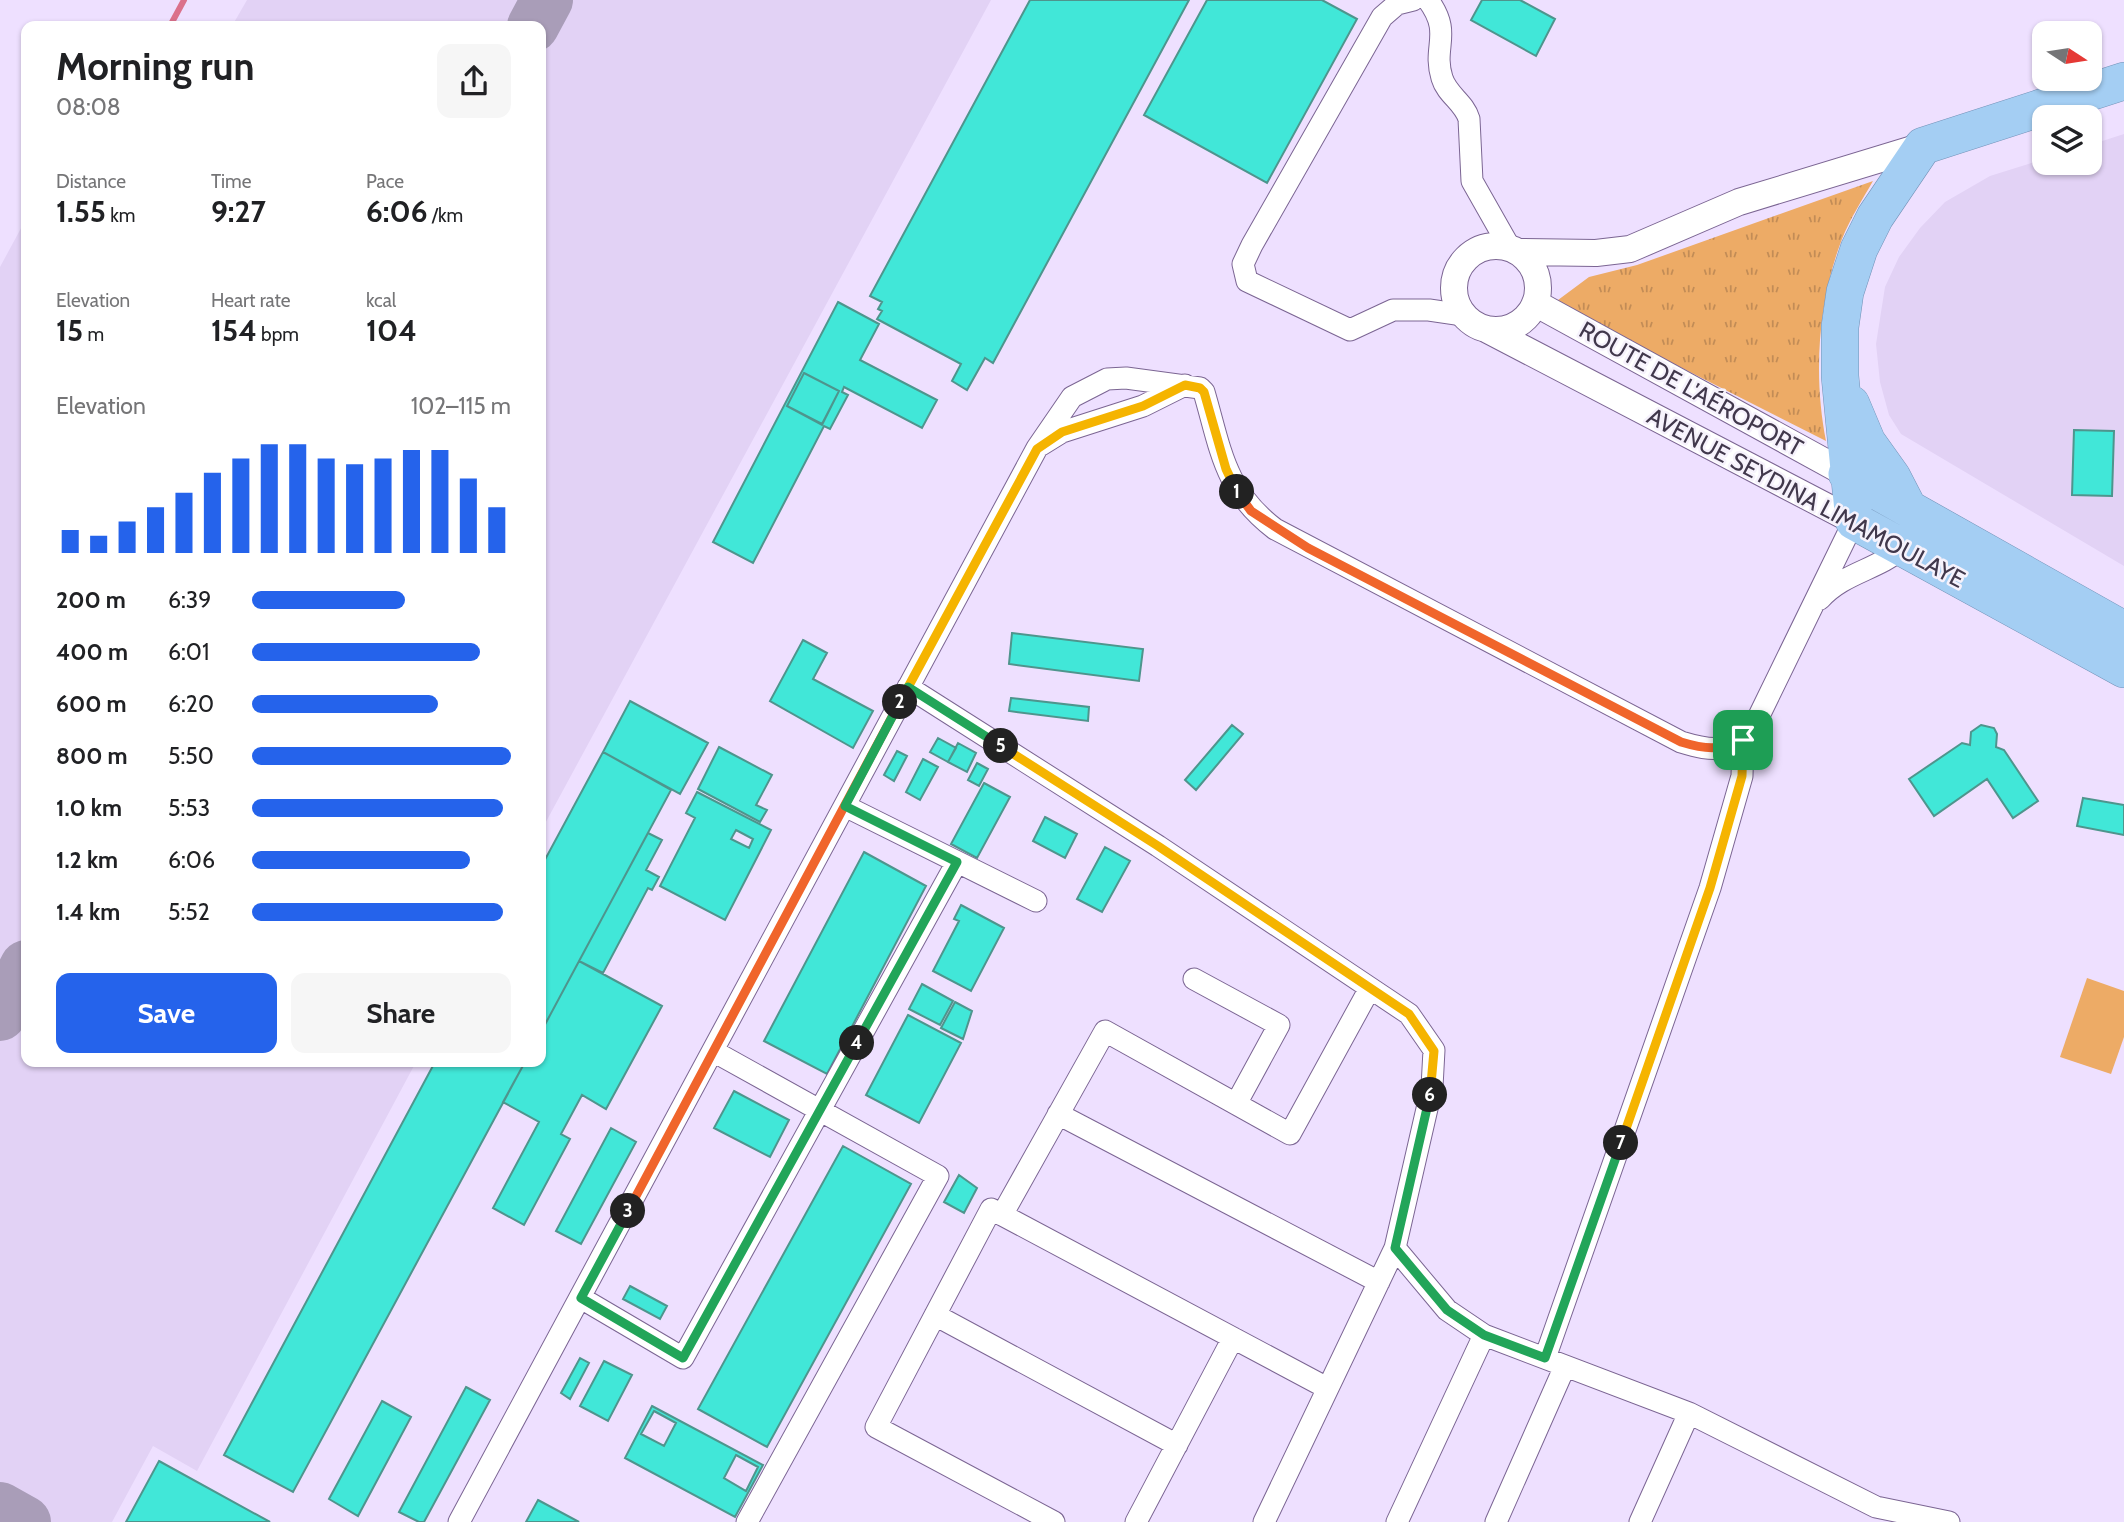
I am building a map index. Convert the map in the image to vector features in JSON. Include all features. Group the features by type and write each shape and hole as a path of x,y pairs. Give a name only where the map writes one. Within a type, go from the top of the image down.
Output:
{"highway":[{"path":"1854,521 1847,474 1840,376 1840,327 1845,292 1859,248 1894,186 1923,146 2124,81"},
{"path":"2102,110 2124,103"},
{"path":"1894,186 1964,155 2032,133"},
{"path":"1840,376 1867,442 1892,477 1908,507 1908,528 1903,548"},
{"name":"AVENUE SEYDINA LIMAMOULAYE","path":"1847,474 2124,630"},
{"name":"AVENUE SEYDINA LIMAMOULAYE","path":"1854,521 2124,669"}],"street":[{"path":"1413,0 1397,4 1382,17 1258,233 1243,264 1244,273 1247,281 1350,330 1393,310 1429,310 1463,315 1486,329 1501,330 1515,325 1527,316 1535,303 1537,281 1534,270 1514,250 1472,181 1469,119 1467,111 1443,82 1439,59 1443,31 1437,12 1428,0"},
{"path":"1463,315 1454,291 1460,265 1470,254 1482,247 1596,253 1630,249 1739,202 1923,146"},
{"name":"ROUTE DE L'AÉROPORT","path":"1535,303 1847,474"},
{"name":"AVENUE SEYDINA LIMAMOULAYE","path":"1486,329 1854,521"},
{"path":"460,1522 1037,449 1072,397 1107,379 1126,378 1200,388 1204,392 1236,490 1251,511 1275,529 1681,742 1707,750 1729,747 1743,740 1755,724 1854,521"},
{"path":"1037,449 1062,432 1143,406 1185,385"},
{"path":"1811,608 1829,588 1849,575 1888,561 1903,548"},
{"path":"908,687 1158,846 1409,1014 1434,1051 1432,1087 1395,1248 1264,1522"},
{"path":"1496,1522 1555,1362 1710,888 1742,776 1743,740"},
{"path":"845,806 1035,901"},
{"path":"581,1298 683,1358 957,862"},
{"path":"1194,979 1279,1025 1236,1104"},
{"path":"1002,1214 1105,1031 1290,1134 1370,988"},
{"path":"713,1051 938,1176 747,1522"},
{"path":"1058,1114 1379,1282"},
{"path":"1054,1522 876,1427 991,1209 1327,1388"},
{"path":"1395,1248 1447,1310 1484,1335 1689,1413 1876,1507 1949,1522"},
{"path":"935,1315 1177,1445"},
{"path":"1397,1522 1484,1335"},
{"path":"1136,1522 1233,1338"},
{"path":"1640,1522 1689,1413"}],"shaded area":[{"path":"247,0 991,0 546,822 546,21 235,21"},
{"path":"2124,134 2124,566 1901,434 1889,415 1880,382 1876,344 1885,287 1899,257 1920,228 1945,202 1990,176 2032,163 2032,175 2102,175 2102,141"},
{"path":"21,228 21,1067 413,1067 197,1471 153,1446 112,1522 0,1522 0,267"}],"green space":[{"path":"1873,181 1845,232 1834,263 1823,313 1819,365 1826,441 1554,303 1589,277 1637,265"},
{"path":"2087,978 2124,991 2124,1037 2111,1074 2060,1057"}],"building":[{"path":"1030,0 1189,0 993,363 985,358 967,390 952,381 961,364 877,319 882,311 878,309 882,302 870,296"},
{"path":"1207,0 1322,0 1357,19 1267,183 1144,115"},
{"path":"1482,0 1520,0 1555,19 1536,56 1471,20"},
{"path":"838,302 879,324 860,360 937,400 922,428 844,387 842,392 848,395 830,429 824,426 753,563 713,542","holes":["804,373 839,391 822,425 787,406"]},
{"path":"804,373 839,391 822,424 787,406"},
{"path":"2074,430 2114,431 2112,496 2072,495"},
{"path":"1012,633 1143,649 1139,681 1009,664"},
{"path":"803,640 827,653 813,679 873,711 853,748 770,701"},
{"path":"1011,698 1089,707 1088,721 1009,711"},
{"path":"630,701 708,743 680,794 603,752"},
{"path":"1232,725 1243,734 1196,790 1185,780"},
{"path":"1981,725 1994,728 1997,734 1996,747 2004,750 2038,801 2013,818 1987,779 1934,816 1909,779 1962,743 1970,745 1971,732"},
{"path":"938,738 956,748 948,762 930,752"},
{"path":"958,743 976,753 967,772 948,762"},
{"path":"719,747 772,775 756,805 767,810 760,822 698,789"},
{"path":"897,751 907,756 894,781 884,775"},
{"path":"603,752 671,790 546,1023 546,858"},
{"path":"923,759 938,767 920,800 906,792"},
{"path":"977,763 988,769 979,786 968,780"},
{"path":"984,783 1010,797 977,858 951,844"},
{"path":"697,792 771,830 725,920 660,886 695,818 686,813","holes":["736,830 753,839 749,848 731,839"]},
{"path":"2083,798 2124,805 2124,835 2077,826"},
{"path":"1045,817 1077,834 1065,858 1033,841"},
{"path":"648,833 662,840 646,870 659,877 652,890 648,888 603,973 579,961"},
{"path":"1105,847 1130,861 1102,912 1077,899"},
{"path":"864,852 926,886 827,1074 764,1041"},
{"path":"961,905 1004,928 971,991 933,971 959,921 954,919"},
{"path":"579,961 662,1006 606,1109 582,1095 561,1134 570,1139 524,1225 493,1208 539,1122 503,1102 522,1067 546,1067 546,1023"},
{"path":"922,984 953,1001 940,1025 909,1009"},
{"path":"955,1002 972,1011 963,1039 941,1028"},
{"path":"908,1015 961,1043 919,1123 866,1095"},
{"path":"432,1067 522,1067 293,1492 224,1455"},
{"path":"734,1091 789,1120 770,1157 714,1128"},
{"path":"611,1128 636,1142 581,1244 556,1231"},
{"path":"843,1146 911,1184 767,1447 698,1409"},
{"path":"959,1175 977,1188 964,1213 944,1202"},
{"path":"630,1286 667,1306 660,1319 623,1299"},
{"path":"580,1358 589,1363 570,1399 561,1393"},
{"path":"604,1361 632,1375 608,1421 580,1406"},
{"path":"466,1387 490,1400 424,1522 419,1522 399,1512"},
{"path":"382,1401 411,1417 358,1516 329,1499"},
{"path":"652,1406 763,1465 735,1517 625,1458","holes":["654,1411 676,1423 664,1446 641,1434","736,1455 758,1467 746,1491 724,1478"]},
{"path":"159,1461 270,1522 126,1522"},
{"path":"538,1500 579,1522 526,1522"}],"waterway":[{"path":"173,21 184,0"}],"taxiway":[{"path":"536,21 547,0"},
{"path":"0,1015 21,975"},
{"path":"0,1508 25,1522"}],"route":[{"path":"1185,385 1200,388 1204,392 1226,469 1236,490 1251,511 1275,529 1681,742 1707,750 1729,747 1743,740 1742,776 1710,888 1545,1358 1484,1335 1447,1310 1395,1248 1432,1087 1434,1051 1423,1030 1409,1014 1158,846 908,687 845,806 957,862 683,1358 581,1298 859,777 1037,449 1062,432 1143,406 1185,385"}]}
